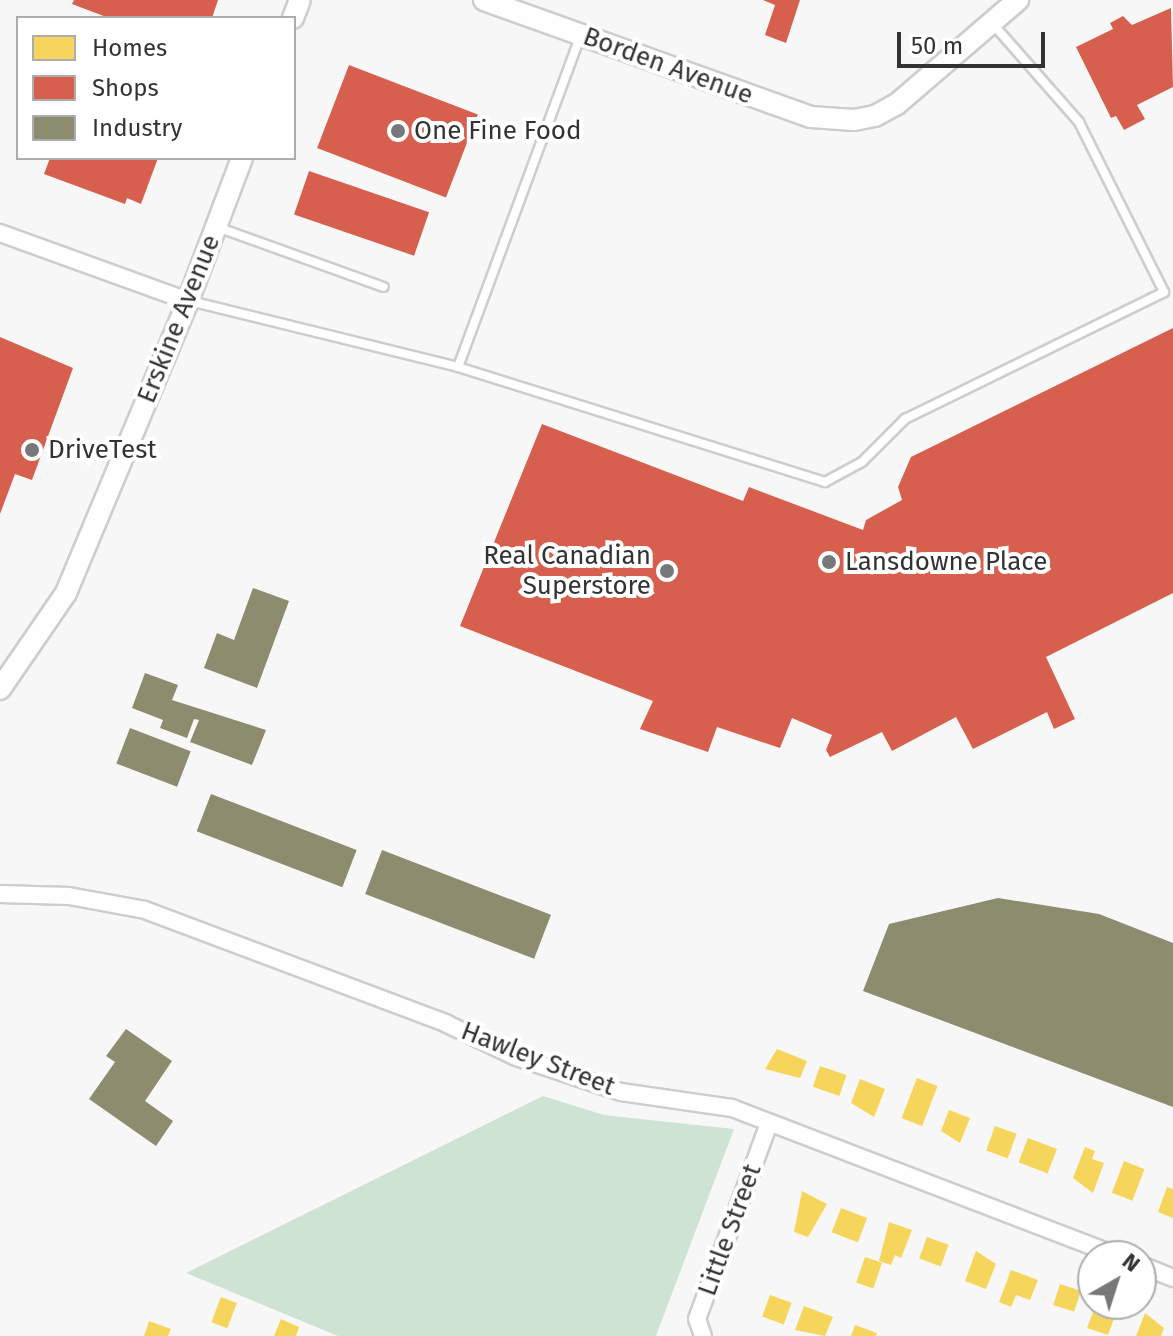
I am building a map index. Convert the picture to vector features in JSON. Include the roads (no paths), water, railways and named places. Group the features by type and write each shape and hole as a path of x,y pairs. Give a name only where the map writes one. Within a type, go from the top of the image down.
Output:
{"street":[{"name":"Borden Avenue","path":"484,0 811,117 854,120 875,116 897,104 991,23"},
{"path":"991,23 1018,0"},
{"name":"Erskine Avenue","path":"0,689 66,593 188,301 241,160"},
{"path":"0,233 188,301"},
{"name":"Hawley Street","path":"0,894 69,896 145,910 445,1023 516,1057 621,1092 732,1108 1077,1241"},
{"name":"Little Street","path":"703,1336 697,1319 769,1123"}],"lane":[{"path":"188,301 458,367 825,482 862,462 905,419 1169,290 1079,122 991,23"},
{"path":"458,367 581,35"},
{"path":"216,227 384,287"}],"place":[{"name":"One Fine Food","path":"398,131"},
{"name":"DriveTest","path":"32,450"},
{"name":"Lansdowne Place","path":"829,562"},
{"name":"Real Canadian Superstore","path":"667,571"}]}
